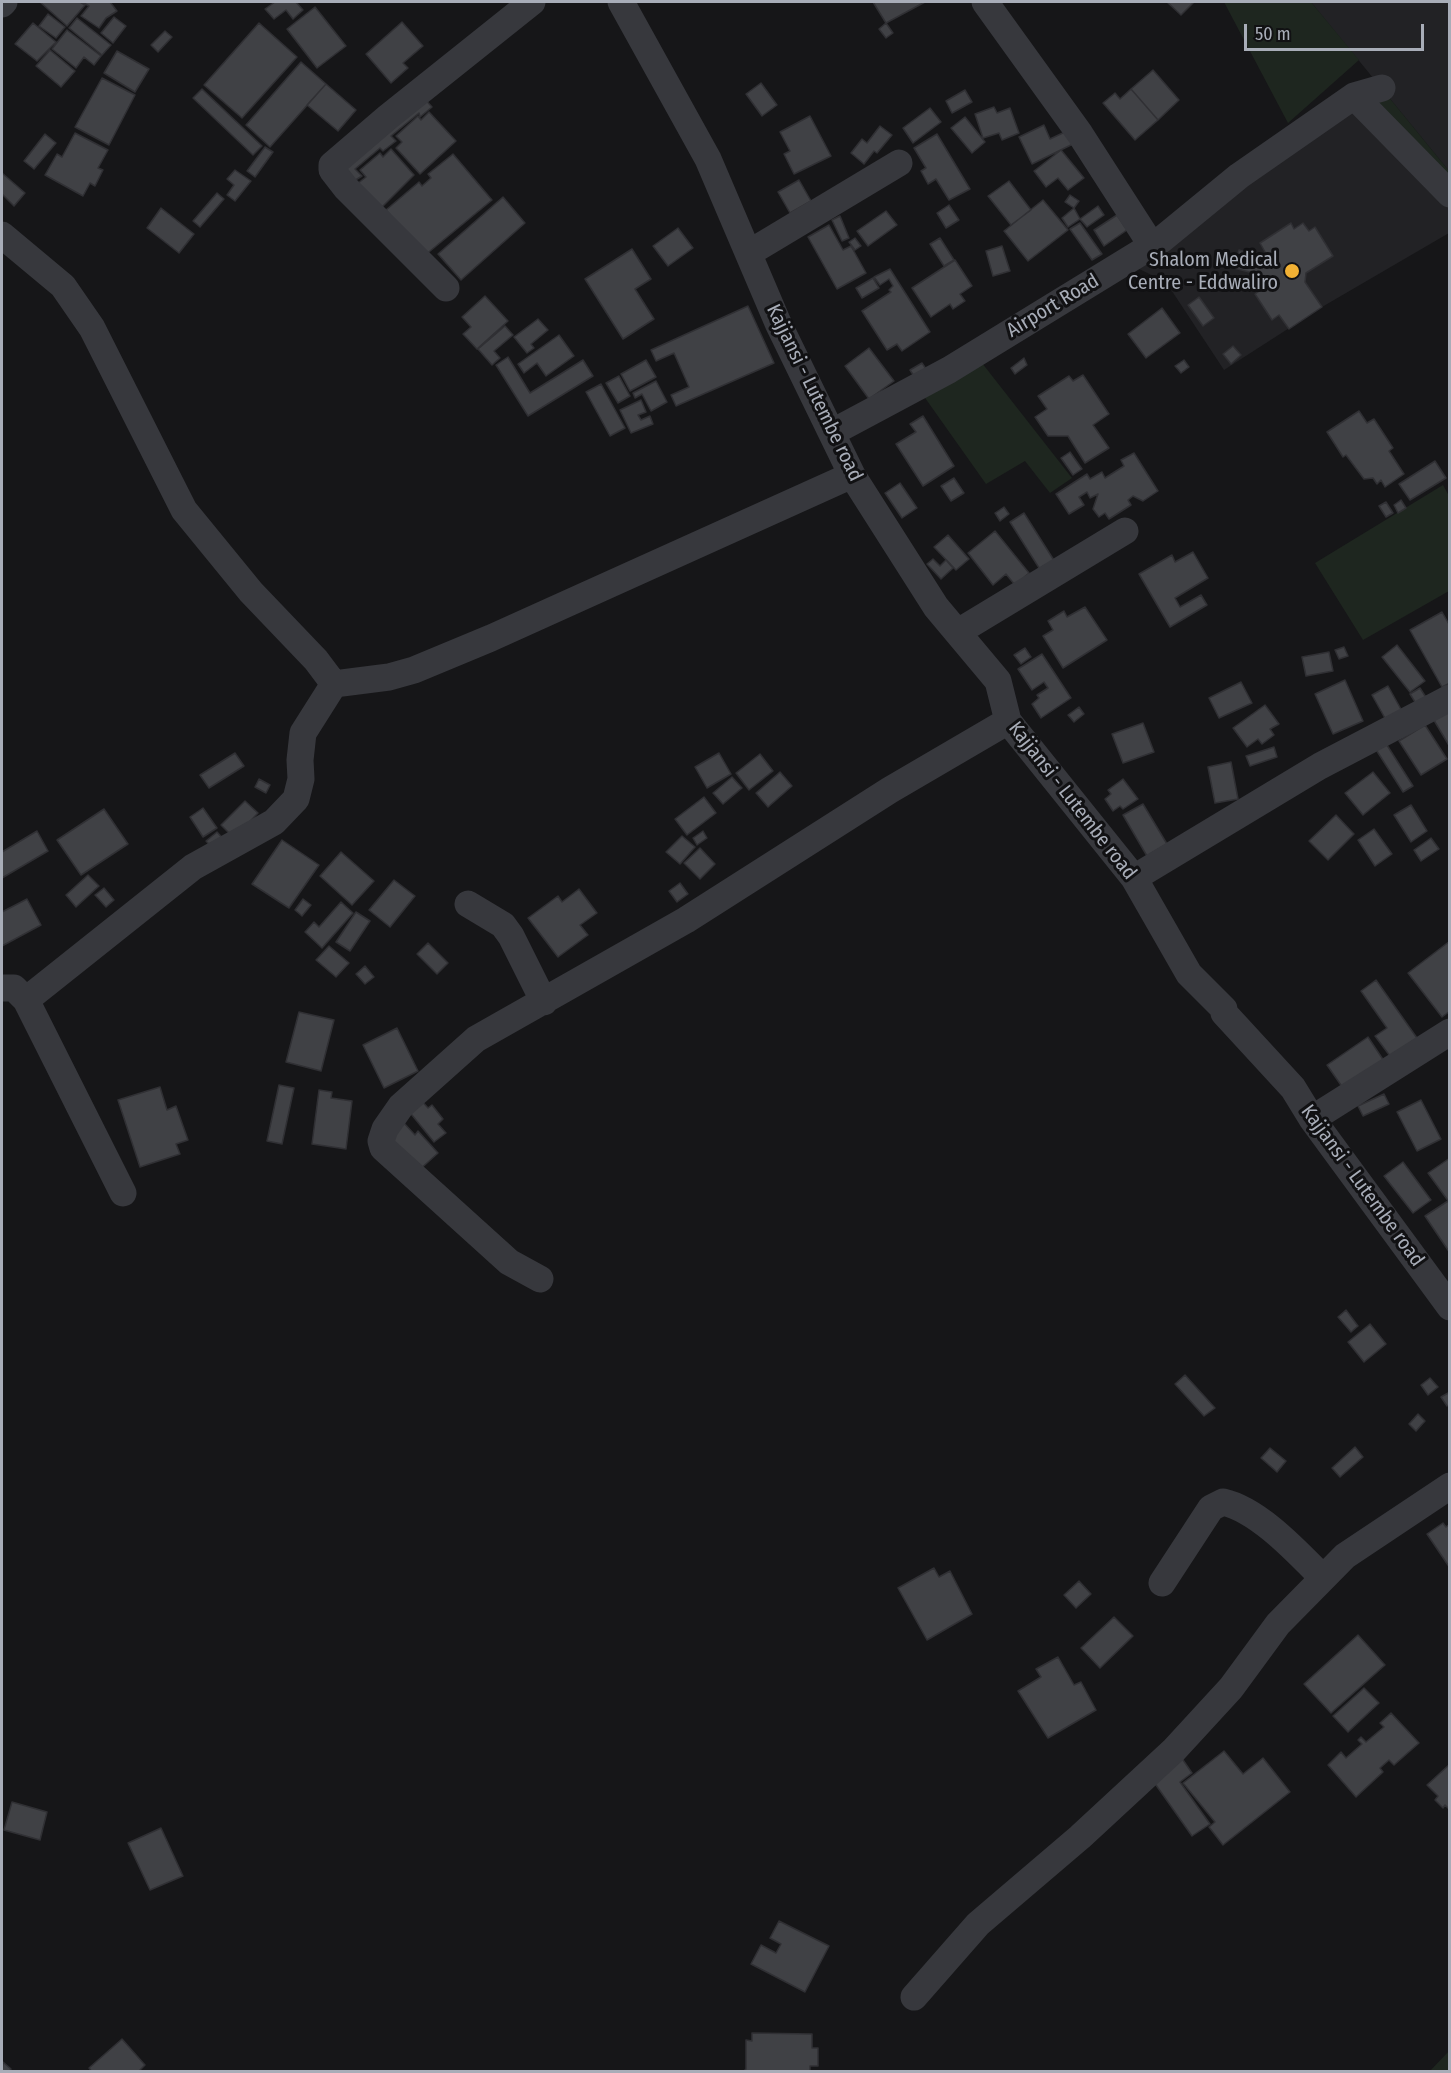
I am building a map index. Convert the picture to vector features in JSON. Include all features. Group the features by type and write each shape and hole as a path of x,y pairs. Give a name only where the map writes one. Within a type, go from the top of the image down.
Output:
{"street":[{"path":"446,288 346,188 332,165 379,124 532,2"},
{"name":"Kajjansi - Lutembe road","path":"621,2 708,159 778,323 852,475 936,607 998,681 1008,722 1134,878 1189,974 1224,1008 1224,1013 1293,1088 1312,1119 1449,1307"},
{"path":"985,2 1080,134 1152,246"},
{"name":"Airport Road","path":"832,432 950,370 1152,246 1239,176 1354,96 1382,88"},
{"path":"1354,96 1449,194"},
{"path":"749,253 898,163"},
{"path":"2,235 63,286 92,328 184,510 251,592 315,660 334,684"},
{"path":"334,684 389,677 414,670 491,638 852,475"},
{"path":"958,632 1125,531"},
{"path":"26,1000 193,867 274,822 296,799 301,779 300,760 303,733 334,684"},
{"path":"1134,878 1320,766 1449,698"},
{"path":"540,1279 509,1262 381,1145 385,1129 396,1113 430,1079 476,1039 686,920 890,790 1008,722"},
{"path":"468,904 503,925 511,936 544,1002"},
{"path":"2,988 14,987 26,1000 123,1194"},
{"path":"1312,1119 1449,1032"},
{"path":"914,1997 978,1924 1080,1837 1174,1750 1231,1688 1278,1624 1345,1556 1449,1486"},
{"path":"1162,1583 1211,1508 1223,1502 1240,1509 1267,1527 1323,1578"}],"shaded area":[{"path":"1224,2 1311,2 1359,60 1288,123"},
{"path":"1311,2 1449,2 1449,171 1387,95"},
{"path":"1387,95 1449,171 1449,186 1371,106"},
{"path":"1352,106 1449,204 1449,233 1322,307 1224,370 1166,282 1135,267"},
{"path":"982,363 1072,478 1050,493 1025,461 986,484 923,395"},
{"path":"1443,485 1449,496 1449,591 1363,640 1315,563"},
{"path":"1449,2051 1449,2071 1430,2071"}],"building":[{"path":"40,2 80,2 85,5 67,26"},
{"path":"82,2 110,2 117,11 106,18 99,28 81,16 89,6"},
{"path":"275,2 296,2 303,10 293,19 286,10 274,19 265,9"},
{"path":"873,2 925,2 886,23"},
{"path":"1167,2 1194,2 1181,15"},
{"path":"315,7 346,46 317,68 287,29"},
{"path":"48,14 65,27 56,38 39,26"},
{"path":"114,17 126,26 113,43 101,33"},
{"path":"77,18 111,45 102,55 69,28"},
{"path":"402,22 423,46 403,63 408,68 391,83 366,54"},
{"path":"33,23 56,42 37,61 15,44"},
{"path":"259,23 297,57 242,118 204,85"},
{"path":"886,23 893,33 886,38 879,29"},
{"path":"67,30 101,56 94,65 84,57 76,68 52,49"},
{"path":"165,31 172,37 158,52 151,45"},
{"path":"50,50 75,71 61,87 36,66"},
{"path":"117,51 149,69 135,92 104,73"},
{"path":"301,62 326,84 270,147 246,125"},
{"path":"1153,70 1179,100 1158,120 1131,89"},
{"path":"102,78 135,95 109,145 75,127"},
{"path":"761,83 777,105 762,116 746,94"},
{"path":"326,84 356,110 338,131 307,105"},
{"path":"202,89 262,146 253,155 193,98"},
{"path":"1131,89 1158,120 1135,140 1103,103 1115,93 1120,99"},
{"path":"965,90 972,102 952,113 946,101"},
{"path":"422,96 432,107 420,117 419,113 391,136 396,141 383,151 380,148 355,169 362,176 354,181 340,165"},
{"path":"994,107 997,113 1010,108 1019,133 1002,140 999,133 983,138 975,114"},
{"path":"930,108 941,122 913,143 903,128"},
{"path":"429,112 456,141 420,174 396,148 402,142 396,136 418,116 421,120"},
{"path":"810,116 831,156 794,174 784,154 790,151 780,132"},
{"path":"965,117 985,142 972,153 951,128"},
{"path":"1044,125 1050,139 1067,131 1073,144 1032,164 1019,137"},
{"path":"880,126 892,135 877,153 874,151 864,164 851,153 862,139 867,143"},
{"path":"75,133 108,150 98,168 103,170 95,186 90,183 83,196 45,175 57,154 62,157"},
{"path":"45,134 56,143 34,169 24,161"},
{"path":"937,134 970,189 949,200 936,179 928,184 921,171 926,168 914,148"},
{"path":"265,147 273,152 255,177 247,171"},
{"path":"391,149 414,175 380,209 357,184 366,177 360,170 380,153 383,157"},
{"path":"1061,150 1084,178 1068,190 1058,178 1046,187 1034,171"},
{"path":"453,154 492,200 424,256 386,210 419,182 422,186 431,178 428,174"},
{"path":"235,170 251,181 235,201 227,195 234,185 227,179"},
{"path":"2,173 25,193 14,206 2,194"},
{"path":"799,180 811,201 790,213 778,192"},
{"path":"1009,181 1031,210 1011,225 988,196"},
{"path":"217,193 224,199 200,227 193,221"},
{"path":"1070,195 1079,201 1074,208 1065,202"},
{"path":"503,197 525,223 461,280 438,254"},
{"path":"1043,200 1068,230 1028,261 1004,231"},
{"path":"949,205 959,220 946,228 937,213"},
{"path":"1098,206 1104,215 1087,227 1080,219"},
{"path":"161,208 194,234 179,253 147,228"},
{"path":"1074,208 1080,219 1068,227 1062,218"},
{"path":"886,211 897,225 868,246 857,231"},
{"path":"1117,215 1127,230 1104,246 1094,230"},
{"path":"840,216 849,238 842,241 832,220"},
{"path":"1080,223 1102,254 1092,260 1070,229"},
{"path":"1291,223 1294,229 1303,223 1309,231 1315,227 1333,256 1306,273 1305,282 1322,307 1289,329 1279,315 1272,320 1255,294 1265,287 1259,280 1264,276 1234,268 1239,250 1269,259 1260,243"},
{"path":"829,225 843,250 851,246 866,273 837,289 808,237"},
{"path":"678,228 693,248 668,266 653,246"},
{"path":"855,238 861,246 855,250 849,242"},
{"path":"940,238 954,260 944,266 930,244"},
{"path":"1002,246 1010,271 993,276 986,251"},
{"path":"632,249 651,279 635,289 654,319 623,339 585,279"},
{"path":"955,260 972,286 960,294 965,301 953,309 950,304 931,317 912,288"},
{"path":"890,269 930,332 902,351 897,344 887,350 862,311 891,292 889,290 893,286 889,279 880,285 874,277"},
{"path":"873,278 879,288 862,298 856,288"},
{"path":"485,296 508,321 477,349 463,334 471,327 462,317"},
{"path":"1199,297 1214,318 1203,326 1188,305"},
{"path":"748,306 774,363 676,406 671,395 689,387 674,353 656,361 651,350"},
{"path":"1162,308 1180,333 1146,358 1128,334"},
{"path":"538,319 548,330 531,344 534,348 527,353 514,337"},
{"path":"505,326 513,335 494,351 500,358 492,365 478,349"},
{"path":"559,335 574,356 546,376 537,363 524,373 518,364"},
{"path":"1233,346 1241,355 1231,364 1223,354"},
{"path":"869,348 894,381 869,399 845,366"},
{"path":"508,357 530,393 583,360 593,376 528,416 496,365"},
{"path":"1024,358 1027,365 1015,374 1011,368"},
{"path":"646,360 656,377 630,391 621,374"},
{"path":"1184,360 1189,367 1181,373 1175,366"},
{"path":"922,363 926,369 914,376 910,370"},
{"path":"1083,375 1109,414 1093,425 1109,448 1085,463 1068,436 1048,436 1035,417 1047,409 1038,396 1069,376 1073,381"},
{"path":"619,376 630,396 618,403 606,383"},
{"path":"656,381 667,402 651,411 642,394 635,398 633,393"},
{"path":"601,384 625,428 610,436 586,392"},
{"path":"641,400 646,412 638,415 641,420 650,416 653,424 631,433 620,410"},
{"path":"1359,411 1367,423 1374,419 1393,448 1389,451 1404,474 1385,487 1381,480 1377,484 1373,478 1364,479 1346,455 1343,457 1327,432"},
{"path":"923,416 954,466 923,486 896,444 916,432 910,424"},
{"path":"1070,452 1082,469 1073,475 1061,458"},
{"path":"1134,453 1158,491 1143,501 1133,496 1128,500 1131,505 1109,519 1105,513 1099,517 1093,509 1098,494 1090,498 1087,492 1079,497 1084,505 1069,514 1056,494 1087,474 1090,479 1102,472 1105,478 1124,466 1121,460"},
{"path":"1435,461 1446,478 1410,500 1399,484"},
{"path":"954,478 964,493 951,501 941,486"},
{"path":"900,483 917,508 902,518 885,493"},
{"path":"1401,500 1406,508 1398,513 1394,505"},
{"path":"1386,502 1393,513 1386,517 1379,506"},
{"path":"1004,507 1009,514 1000,521 995,513"},
{"path":"1024,513 1055,562 1041,571 1010,522"},
{"path":"995,531 1029,573 1015,585 1006,574 993,585 968,553"},
{"path":"948,535 969,559 956,570 934,547"},
{"path":"1193,552 1208,578 1175,598 1180,607 1201,595 1207,605 1170,627 1139,574 1172,555 1175,562"},
{"path":"933,559 940,566 946,560 953,568 941,579 927,564"},
{"path":"1085,607 1107,640 1063,668 1043,636 1053,630 1048,621 1064,611 1067,617"},
{"path":"1442,612 1450,626 1450,683 1442,687 1410,630"},
{"path":"1397,645 1425,681 1410,692 1382,657"},
{"path":"1344,647 1348,656 1339,659 1335,650"},
{"path":"1025,648 1031,657 1021,664 1014,655"},
{"path":"1329,652 1333,671 1306,676 1302,657"},
{"path":"1042,654 1071,698 1041,718 1032,704 1039,698 1037,695 1048,688 1044,682 1032,690 1018,669"},
{"path":"1345,680 1363,721 1333,734 1315,694"},
{"path":"1241,682 1252,703 1219,718 1209,698"},
{"path":"1388,686 1402,711 1386,720 1372,695"},
{"path":"1420,688 1427,699 1417,705 1410,694"},
{"path":"1265,705 1279,724 1270,729 1274,735 1262,744 1258,739 1247,747 1233,728"},
{"path":"1079,707 1084,714 1074,722 1068,715"},
{"path":"1450,710 1450,747 1432,717"},
{"path":"1143,723 1154,752 1123,763 1112,734"},
{"path":"1425,725 1447,759 1421,775 1399,741"},
{"path":"1385,742 1413,786 1403,792 1375,748"},
{"path":"1274,747 1277,757 1250,766 1246,756"},
{"path":"235,753 244,766 209,788 200,775"},
{"path":"719,753 731,774 707,788 695,767"},
{"path":"760,754 773,771 749,790 736,773"},
{"path":"1231,762 1238,799 1215,803 1208,767"},
{"path":"780,772 792,786 768,807 756,793"},
{"path":"1373,772 1390,793 1363,815 1345,793"},
{"path":"732,777 742,788 723,804 713,793"},
{"path":"259,779 270,785 266,793 255,787"},
{"path":"1123,779 1138,799 1123,809 1120,806 1113,811 1105,799 1111,794 1108,790"},
{"path":"704,797 716,813 687,835 675,819"},
{"path":"245,801 258,813 234,838 221,825"},
{"path":"1143,804 1167,844 1147,856 1123,815"},
{"path":"1411,805 1427,831 1411,842 1394,815"},
{"path":"203,808 217,828 203,837 190,817"},
{"path":"104,809 128,844 81,875 57,840"},
{"path":"1336,815 1354,834 1328,860 1309,841"},
{"path":"1374,829 1392,854 1375,866 1358,840"},
{"path":"37,831 48,851 2,878 2,852"},
{"path":"703,831 707,838 697,845 693,838"},
{"path":"217,832 226,842 215,851 206,841"},
{"path":"682,836 695,847 680,864 666,852"},
{"path":"1431,838 1439,849 1421,861 1414,850"},
{"path":"282,840 319,865 289,908 252,884"},
{"path":"700,848 715,864 700,879 684,863"},
{"path":"341,852 374,881 352,905 320,876"},
{"path":"88,875 99,886 76,907 66,895"},
{"path":"394,880 415,896 390,927 369,910"},
{"path":"680,883 688,894 677,902 669,891"},
{"path":"104,888 114,900 106,907 95,895"},
{"path":"579,889 597,913 580,925 588,935 558,957 528,918 558,896 562,902"},
{"path":"27,899 41,925 2,946 2,912"},
{"path":"303,899 311,905 302,916 295,910"},
{"path":"341,902 353,913 322,948 305,932 314,922 319,927"},
{"path":"356,912 370,921 350,951 336,942"},
{"path":"1450,941 1450,1011 1442,1017 1408,973"},
{"path":"428,943 448,963 437,974 417,954"},
{"path":"329,946 349,963 336,977 316,960"},
{"path":"365,966 374,977 365,984 356,974"},
{"path":"1376,980 1417,1038 1390,1056 1375,1036 1387,1028 1361,991"},
{"path":"299,1012 334,1020 321,1071 286,1062"},
{"path":"397,1028 418,1071 384,1088 363,1045"},
{"path":"1368,1037 1384,1061 1343,1088 1327,1065"},
{"path":"279,1085 294,1088 282,1144 267,1141"},
{"path":"160,1087 167,1110 176,1106 188,1140 176,1144 180,1154 140,1167 118,1100"},
{"path":"319,1090 332,1092 331,1098 352,1101 346,1149 312,1144"},
{"path":"1384,1094 1389,1104 1363,1116 1358,1106"},
{"path":"420,1099 428,1108 432,1105 443,1119 438,1124 446,1133 434,1142 407,1109"},
{"path":"1421,1100 1441,1139 1417,1151 1397,1112"},
{"path":"403,1122 415,1135 418,1131 438,1153 417,1172 388,1139"},
{"path":"1450,1158 1450,1202 1449,1202 1428,1173"},
{"path":"1403,1162 1431,1200 1413,1213 1384,1176"},
{"path":"1448,1201 1450,1204 1450,1253 1425,1216"},
{"path":"1346,1310 1358,1326 1351,1332 1338,1317"},
{"path":"1370,1324 1386,1344 1364,1362 1348,1342"},
{"path":"1185,1375 1215,1408 1204,1416 1175,1384"},
{"path":"1430,1378 1438,1387 1428,1395 1421,1385"},
{"path":"1450,1392 1450,1404 1447,1406 1441,1397"},
{"path":"1418,1414 1425,1421 1416,1431 1409,1424"},
{"path":"1355,1447 1363,1457 1340,1477 1332,1468"},
{"path":"1270,1448 1286,1461 1277,1472 1261,1458"},
{"path":"1443,1523 1446,1527 1450,1524 1450,1568 1427,1534"},
{"path":"934,1568 939,1577 950,1571 972,1614 927,1640 898,1588"},
{"path":"1079,1581 1091,1594 1076,1608 1064,1595"},
{"path":"1114,1617 1133,1636 1100,1668 1081,1648"},
{"path":"1358,1635 1385,1665 1331,1713 1304,1684"},
{"path":"1058,1657 1074,1685 1081,1682 1096,1710 1048,1738 1018,1691 1041,1677 1036,1669"},
{"path":"1364,1688 1379,1703 1348,1732 1333,1716"},
{"path":"1391,1713 1419,1743 1394,1765 1389,1760 1380,1768 1383,1772 1356,1797 1328,1765 1341,1752 1346,1758 1362,1744 1358,1740 1361,1737 1366,1742 1384,1727 1380,1723"},
{"path":"1224,1751 1243,1774 1263,1758 1290,1792 1223,1845 1209,1827 1215,1822 1183,1783"},
{"path":"1181,1757 1192,1773 1180,1782 1210,1824 1192,1836 1151,1778"},
{"path":"1450,1764 1450,1810 1445,1805 1443,1808 1435,1800 1438,1796 1427,1785"},
{"path":"12,1802 47,1812 40,1840 4,1830"},
{"path":"161,1828 183,1876 150,1890 128,1843"},
{"path":"779,1921 829,1946 805,1992 751,1964 761,1945 776,1953 781,1944 770,1938"},
{"path":"752,2033 812,2034 812,2048 818,2048 818,2066 810,2066 810,2072 743,2072 746,2069 746,2040 752,2041"},
{"path":"122,2039 145,2065 138,2072 92,2072 89,2068"},
{"path":"3,2062 11,2069 9,2072 2,2072"}],"place":[{"name":"Shalom Medical Centre - Eddwaliro","path":"1292,271"}]}
